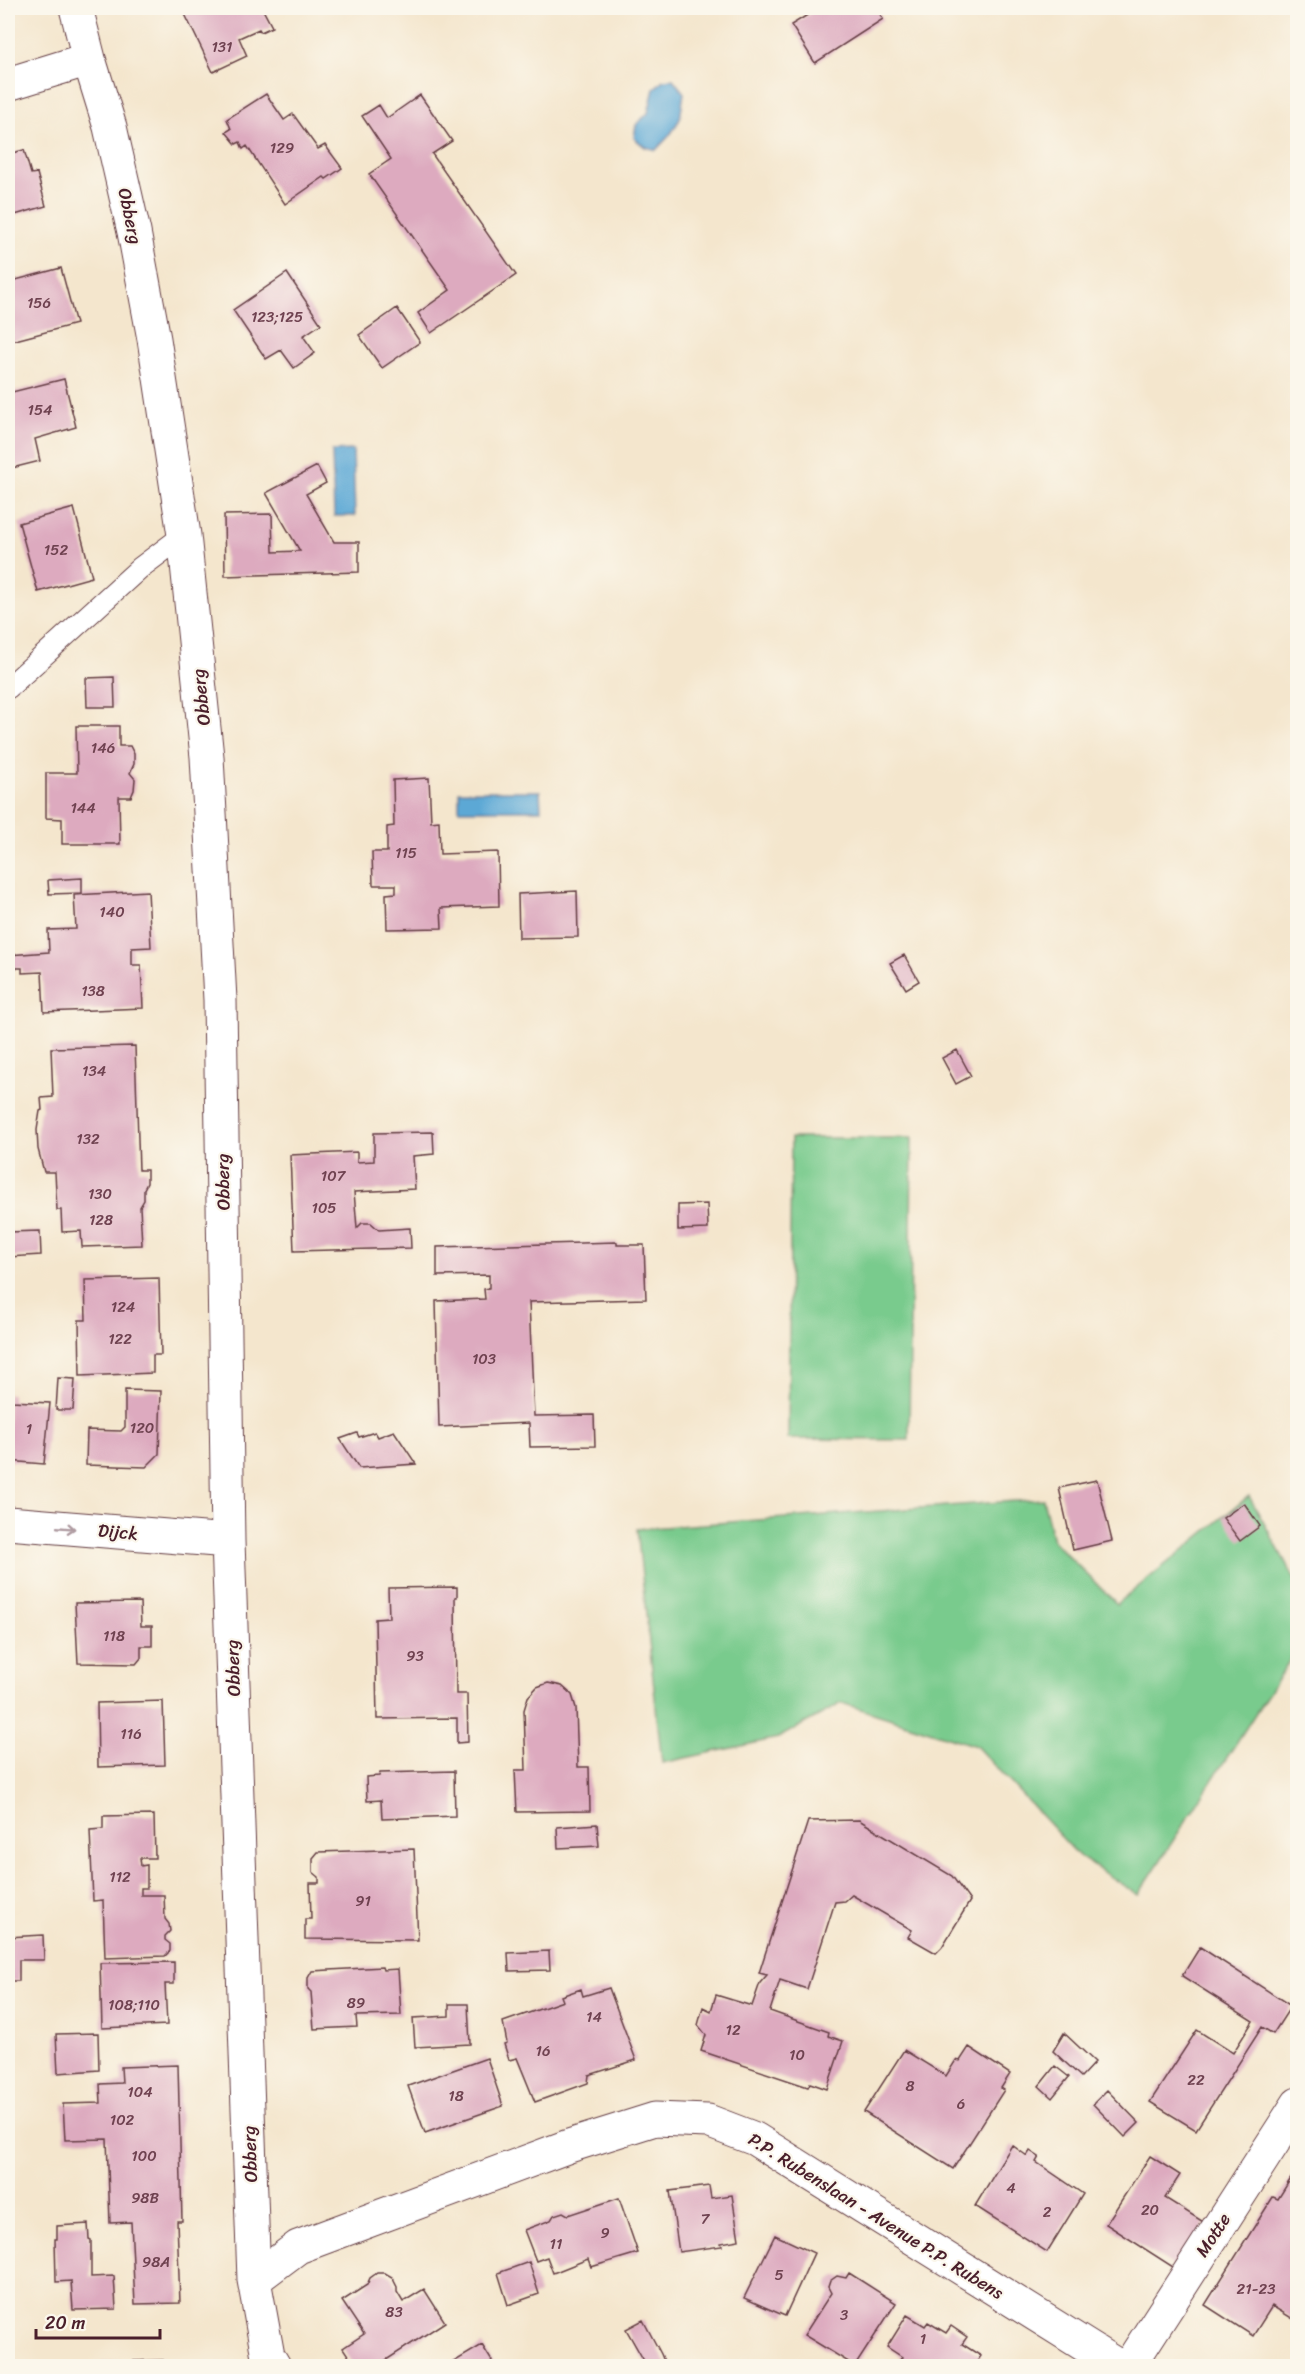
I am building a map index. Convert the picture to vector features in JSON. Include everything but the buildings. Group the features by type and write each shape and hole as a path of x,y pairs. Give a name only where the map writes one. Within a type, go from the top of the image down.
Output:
{"street":[{"name":"Obberg","path":"76,8 89,59 111,126 154,339 184,535 207,757 220,1000 228,1541 254,2280 268,2356 274,2367"},
{"path":"8,84 89,59"},
{"name":"Dijck","path":"8,1523 228,1541"},
{"name":"Motte","path":"1129,2367 1298,2104"},
{"name":"P.P. Rubenslaan - Avenue P.P. Rubens","path":"254,2280 298,2247 569,2146 655,2119 708,2121 755,2139 1118,2367"}],"lane":[{"path":"8,688 140,568 184,535"}],"green space":[{"path":"791,1138 912,1138 909,1440 788,1439"},
{"path":"1249,1496 1297,1583 1297,1649 1138,1895 1080,1857 976,1746 842,1703 778,1738 662,1763 637,1529 1043,1499 1053,1541 1117,1604"}],"water":[{"path":"673,79 684,93 680,119 670,135 656,150 645,147 634,138 636,125 648,113 654,89 663,80"},
{"path":"353,450 355,516 334,516 332,451"},
{"path":"459,791 540,791 541,810 459,810"}]}
